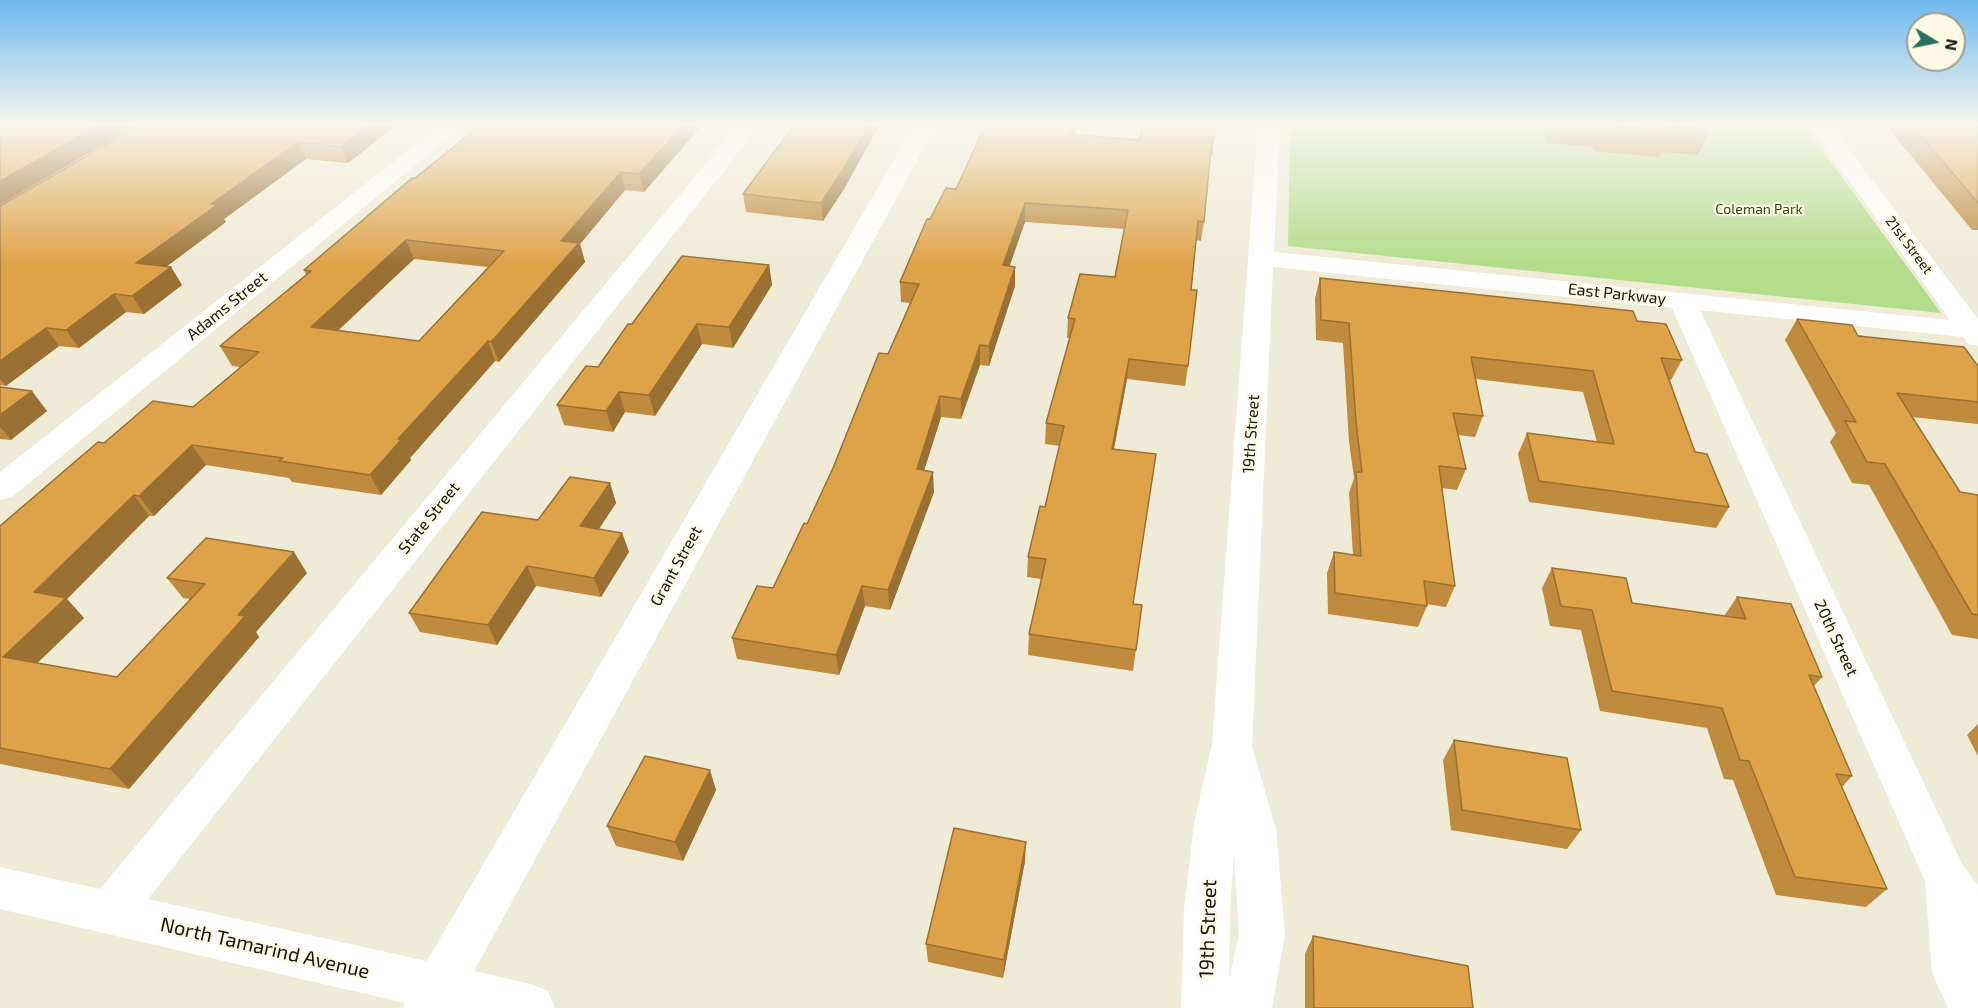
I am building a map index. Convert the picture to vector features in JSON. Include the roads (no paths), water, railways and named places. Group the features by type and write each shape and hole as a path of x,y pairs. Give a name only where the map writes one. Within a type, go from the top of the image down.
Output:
{"street":[{"name":"Adams Street","path":"0,489 395,171"},
{"name":"State Street","path":"109,913 712,171"},
{"name":"Grant Street","path":"433,998 899,171"},
{"name":"19th Street","path":"1205,1008 1207,909 1215,824 1232,744 1267,171"},
{"name":"21st Street","path":"1854,171 1975,334"},
{"name":"East Parkway","path":"1262,258 1694,302 1975,334"},
{"name":"20th Street","path":"1694,302 1738,369 1724,394 1947,881 1978,921"},
{"name":"19th Street","path":"1232,744 1254,829 1262,934 1248,1008"},
{"name":"20th Street","path":"1947,881 1956,972 1973,1008"},
{"name":"North Tamarind Avenue","path":"0,888 109,913 433,998 531,1008"}],"park label":[{"name":"Coleman Park","path":"1759,209"}]}
